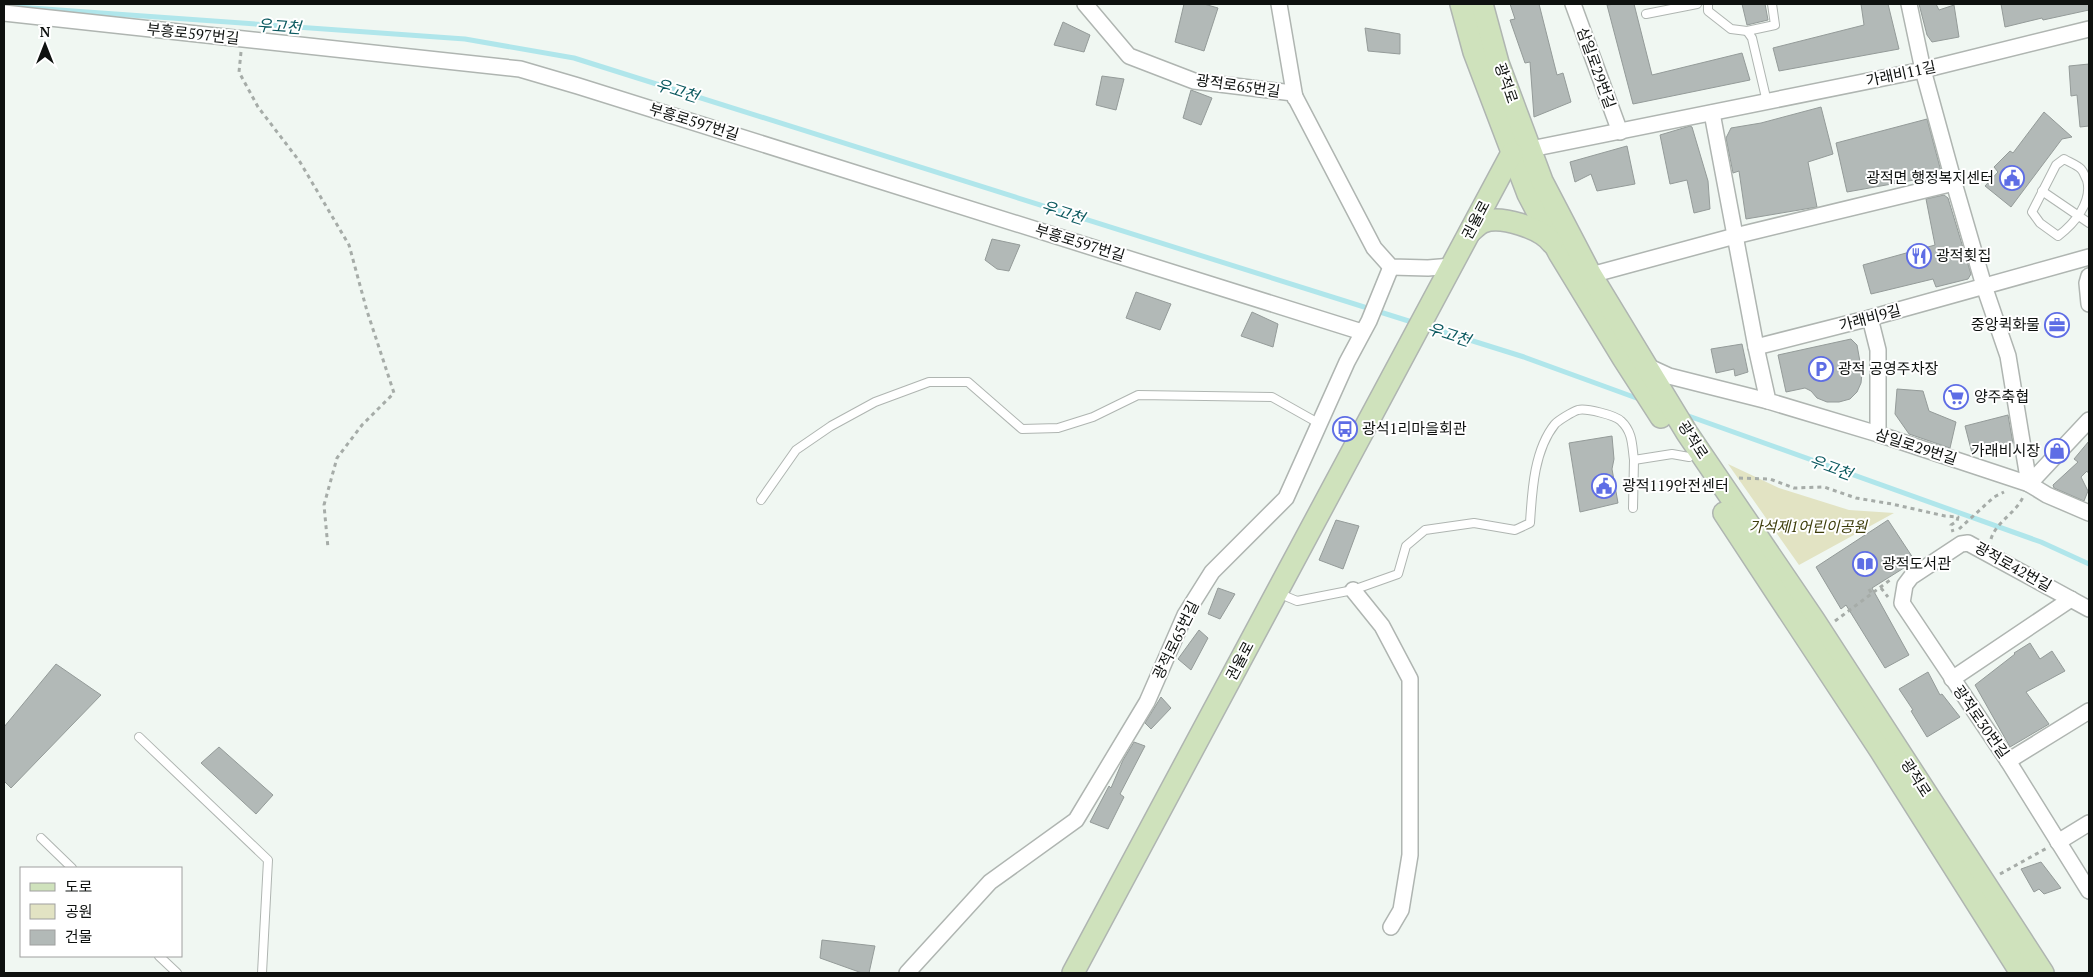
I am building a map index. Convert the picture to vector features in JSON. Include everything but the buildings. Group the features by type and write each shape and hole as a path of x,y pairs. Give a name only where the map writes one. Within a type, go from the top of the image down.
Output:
{"main road":[{"name":"광적로","path":"1461,4 1474,52 1521,151 1542,181 1644,372"},
{"name":"광적로","path":"1482,4 1521,151 1528,194 1560,252 1644,372"},
{"name":"권율로","path":"1073,973 1440,287 1470,232 1521,151"},
{"path":"1470,232 1482,222 1499,220 1519,224 1547,236 1560,252"},
{"path":"1644,372 1681,435"},
{"name":"광적로","path":"1681,435 1689,457 1699,475 1880,750 2021,973"},
{"name":"광적로","path":"1681,435 1814,620 2043,973"}],"street":[{"name":"광적로65번길","path":"907,973 990,882 1076,820 1147,702 1185,615 1212,572 1286,498 1391,267 1374,248 1293,93 1194,81 1129,56 1085,4"},
{"name":"광적로65번길","path":"1279,4 1296,98"},
{"name":"삼일로29번길","path":"1573,4 1620,132"},
{"path":"1909,4 1923,70 1954,183 1984,286 2008,356 2026,489"},
{"name":"부흥로597번길","path":"4,13 520,69 1365,327"},
{"name":"가래비11길","path":"1712,113 1923,70 2089,29"},
{"path":"1521,151 1712,113 1768,401"},
{"path":"1591,275 1735,236 1954,183"},
{"name":"가래비9길","path":"1756,347 1870,318 2089,257"},
{"path":"1391,267 1428,268 1452,266"},
{"path":"2089,276 2087,283 2089,304"},
{"path":"1870,318 1878,350 1878,434"},
{"name":"삼일로29번길","path":"1644,372 1669,376 1768,401 1878,434 2026,489 2047,494 2089,513"},
{"path":"2026,489 2089,420"},
{"name":"광적로42번길","path":"1902,603 1904,585 1911,577 1961,544 1968,543 2089,609"},
{"path":"1353,590 1382,626 1410,680 1410,855 1401,910 1391,928"},
{"path":"1952,679 2071,599"},
{"name":"광적로30번길","path":"1902,603 2008,761 2054,844 2089,891"},
{"path":"2008,761 2089,711"},
{"path":"2054,844 2089,823"}],"lane":[{"path":"1646,14 1697,4"},
{"path":"1708,4 1708,11 1731,29 1747,31 1775,25 1772,4"},
{"path":"1747,31 1752,38 1767,102"},
{"path":"2064,159 2082,170 2089,185 2086,206 2080,216 2058,236 2040,223 2032,212 2042,191 2056,165 2064,159"},
{"path":"2042,191 2089,223"},
{"path":"760,500 796,450 831,426 875,402 930,382 968,382 1022,429 1058,428 1093,417 1138,395 1272,397 1320,424"},
{"path":"1277,592 1297,601 1353,590 1398,574 1406,546 1425,530 1474,523 1516,530 1530,523 1535,475 1544,443 1556,423 1578,410 1602,413 1621,421 1632,436 1634,460 1633,508"},
{"path":"1634,460 1672,454 1689,457"},
{"path":"139,737 268,860 262,973"},
{"path":"41,838 71,867"},
{"path":"160,957 177,973"}],"path":[{"path":"243,39 239,72 258,107 300,162 349,245 367,311 394,393 362,425 337,458 324,505 328,548"},
{"path":"1733,479 1741,477 1770,479 1794,488 1824,487 1856,498 1958,517 1958,521 1951,525 1953,532"},
{"path":"1990,543 1992,536 2020,503 2026,489"},
{"path":"1959,530 1994,497 2008,490"},
{"path":"1831,624 1881,588"},
{"path":"1869,590 1872,594"},
{"path":"1999,874 2054,844"}],"green space":[{"name":"가석제1어린이공원","path":"1728,464 1779,488 1849,510 1894,513 1799,565"}],"waterway":[{"name":"우고천","path":"17,7 465,39 574,58 1415,323"},
{"name":"우고천","path":"1425,326 1524,357 1642,400"},
{"name":"우고천","path":"1683,414 2041,542 2089,564"}],"place":[{"name":"광적면 행정복지센터","path":"2012,178"},
{"name":"광적횟집","path":"1919,256"},
{"name":"중앙퀵화물","path":"2057,325"},
{"name":"광적 공영주차장","path":"1821,369"},
{"name":"양주축협","path":"1956,397"},
{"name":"광석1리마을회관","path":"1345,429"},
{"name":"가래비시장","path":"2057,451"},
{"name":"광적119안전센터","path":"1604,486"},
{"name":"광적도서관","path":"1865,564"}]}
